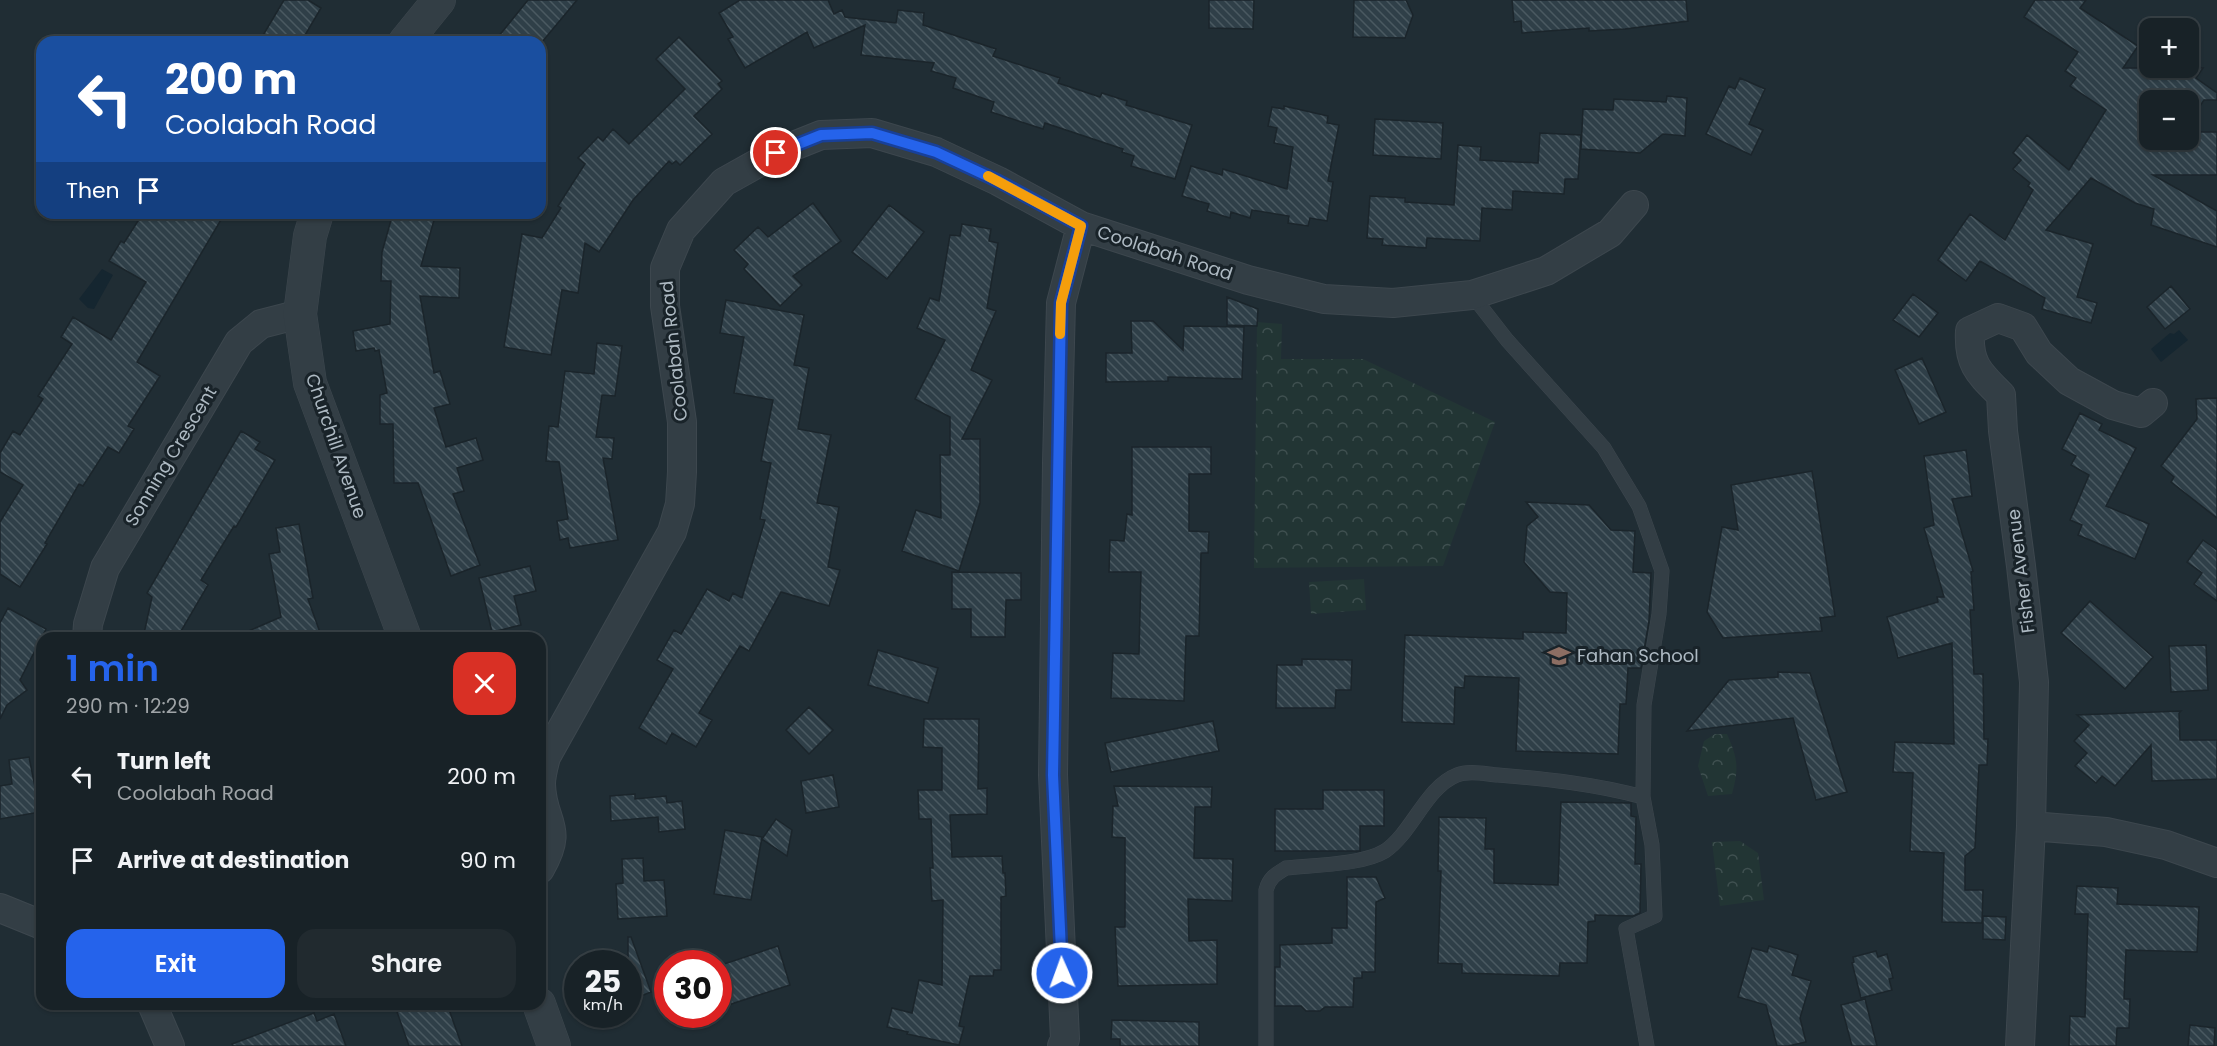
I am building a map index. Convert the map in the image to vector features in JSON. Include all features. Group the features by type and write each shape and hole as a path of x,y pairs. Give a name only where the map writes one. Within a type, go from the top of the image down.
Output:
{"street":[{"path":"410,36 439,0"},
{"name":"Coolabah Road","path":"546,757 672,532 680,504 682,422 665,297 666,268 681,230 724,182 776,153 821,135 872,133 936,152 998,181 1081,226 1248,280 1324,299 1394,303 1472,296 1546,271 1610,233 1634,205"},
{"name":"Churchill Avenue","path":"315,219 310,236 300,314 310,383 403,632"},
{"path":"1062,1046 1065,1039 1053,775 1057,463 1061,303 1081,226"},
{"name":"Sonning Crescent","path":"87,632 105,568 239,342 261,324 300,314"},
{"name":"Fisher Avenue","path":"2020,1046 2031,826 2034,682 2003,431 2001,395 1977,370 1969,347 1970,331 1998,318 2024,327 2039,352 2069,381 2113,405 2141,413 2153,403"},
{"name":"Coolabah Road","path":"546,808 554,831 546,859"},
{"path":"2031,826 2106,832 2166,845 2217,863"},
{"path":"0,908 36,923"},
{"path":"155,1010 170,1046"},
{"path":"541,1010 554,1046"}],"lane":[{"path":"1472,296 1507,340 1604,448 1639,506 1662,571 1659,614 1644,705 1642,797 1652,845 1655,916 1626,929 1647,1046"},
{"path":"1266,1046 1266,890 1276,873 1286,868 1365,859 1386,850 1438,789 1448,780 1465,773 1552,779 1598,786 1642,797"}],"green space":[{"path":"1257,322 1282,324 1281,359 1363,359 1495,422 1443,566 1254,568"},
{"path":"1364,579 1366,610 1311,614 1309,582"},
{"path":"1715,734 1727,734 1735,757 1736,777 1732,794 1708,796 1698,766 1704,741"},
{"path":"1740,841 1758,853 1764,900 1720,906 1712,842"}],"water":[{"path":"102,269 113,275 94,309 88,308 79,299"},
{"path":"2179,330 2188,340 2161,362 2151,349 2170,333 2174,334"}],"building":[{"path":"284,0 308,0 321,8 305,36 263,36"},
{"path":"528,0 577,0 546,37 499,36"},
{"path":"740,0 828,0 834,14 842,10 845,17 896,23 898,10 924,13 923,25 996,49 993,56 1060,78 1058,83 1100,97 1102,93 1127,101 1126,105 1192,125 1175,179 1131,166 1134,156 1122,152 1123,149 1045,123 1043,129 991,112 994,102 953,88 956,78 931,71 934,63 861,55 865,25 814,48 807,32 745,68 728,39 733,37 719,13"},
{"path":"1209,0 1254,0 1253,29 1209,28"},
{"path":"1354,0 1406,0 1413,15 1405,38 1353,37"},
{"path":"1512,0 1686,0 1688,21 1625,29 1589,31 1589,28 1522,33 1521,21 1514,22"},
{"path":"2035,0 2086,0 2080,8 2138,46 2123,68 2139,68 2139,78 2196,78 2217,93 2217,100 2204,100 2199,108 2199,90 2139,90 2139,150 2199,150 2199,132 2217,132 2217,175 2153,175 2217,211 2217,247 2151,225 2154,209 2135,203 2091,178 2046,230 2093,244 2077,297 2097,303 2091,323 2042,309 2045,298 1980,261 1966,281 1938,260 1970,214 2005,240 2033,190 2028,186 2030,183 2013,169 2021,160 2013,153 2027,135 2069,170 2106,110 2070,86 2076,78 2065,71 2078,52 2024,17"},
{"path":"679,37 722,81 718,84 722,89 694,116 712,134 680,165 676,161 672,164 669,161 633,200 599,252 585,243 578,293 562,290 551,355 504,347 522,234 542,238 561,208 558,206 585,164 578,158 598,137 603,141 613,129 629,144 685,89 656,59"},
{"path":"1740,78 1765,89 1749,124 1763,130 1751,155 1706,134 1729,86 1735,89"},
{"path":"1667,96 1687,98 1685,136 1663,134 1640,153 1581,149 1583,109 1613,110 1614,99 1666,102"},
{"path":"1284,106 1328,116 1327,123 1339,125 1328,181 1333,182 1327,221 1310,218 1308,226 1288,223 1289,216 1252,210 1250,218 1231,212 1230,218 1207,211 1209,204 1182,196 1191,166 1222,175 1223,169 1287,189 1293,147 1274,143 1277,128 1268,126 1272,107 1284,109"},
{"path":"1375,119 1443,123 1441,159 1373,155"},
{"path":"1540,133 1581,135 1578,179 1565,179 1564,194 1513,191 1512,210 1482,208 1480,241 1427,238 1426,248 1382,245 1383,239 1367,238 1370,196 1405,198 1405,202 1454,205 1458,145 1481,147 1480,160 1538,163"},
{"path":"813,203 841,241 793,276 802,285 780,306 744,269 748,264 734,250 758,227 768,237"},
{"path":"889,205 924,232 887,279 852,252"},
{"path":"139,219 221,219 137,362 160,376 128,426 134,429 119,453 108,447 83,486 79,484 45,543 47,544 20,587 0,574 0,522 23,485 0,472 0,453 13,431 20,435 43,399 38,396 72,344 61,337 73,317 111,340 146,282 109,261 121,241 124,243"},
{"path":"391,219 434,219 421,266 460,268 459,298 420,296 434,373 440,371 450,404 434,408 446,447 476,438 483,460 457,468 464,491 453,494 480,565 451,576 418,483 394,483 393,424 380,424 380,395 387,393 379,350 375,351 374,348 356,351 353,331 390,324 391,281 381,281 382,252"},
{"path":"962,224 991,229 989,241 998,243 987,308 996,311 971,370 992,380 962,439 980,439 980,503 959,571 902,551 916,510 941,518 940,455 950,455 950,417 915,399 945,340 917,328 930,298 939,301 950,235 960,236"},
{"path":"2171,286 2190,309 2165,329 2147,307"},
{"path":"1913,294 1938,313 1919,337 1893,320"},
{"path":"1227,297 1258,309 1257,326 1227,325"},
{"path":"726,300 804,315 794,365 809,368 798,429 831,435 817,503 839,507 828,567 840,570 829,606 781,592 749,651 740,646 699,713 712,720 696,747 672,733 666,744 639,728 673,669 657,660 674,630 681,634 707,589 729,601 733,593 742,598 765,520 760,519 771,463 761,461 773,400 734,393 744,337 720,333"},
{"path":"1131,321 1153,321 1183,350 1184,326 1244,327 1242,379 1168,377 1168,381 1106,382 1106,353 1132,353"},
{"path":"597,343 622,346 615,396 602,395 596,437 614,438 612,459 603,458 618,540 570,548 568,538 560,540 557,521 568,519 559,462 546,461 549,426 558,427 565,371 594,374"},
{"path":"1922,358 1946,412 1919,424 1895,370"},
{"path":"2217,398 2217,518 2171,482 2174,477 2161,466 2197,419 2196,399"},
{"path":"2080,413 2102,424 2099,430 2136,448 2106,506 2149,524 2135,559 2078,535 2082,525 2070,520 2089,475 2071,465 2076,456 2062,449"},
{"path":"241,431 260,442 255,449 275,460 236,527 234,526 201,580 208,585 181,632 144,632 152,597 147,593"},
{"path":"1132,447 1211,447 1211,474 1189,474 1189,531 1209,532 1208,553 1201,553 1199,636 1186,636 1184,701 1111,698 1113,653 1139,654 1141,572 1109,572 1110,540 1124,541 1127,514 1132,515"},
{"path":"1966,450 1972,496 1952,499 1973,571 1971,572 1974,610 1970,610 1974,674 1983,674 1984,739 1988,739 1987,765 1979,765 1975,848 1965,856 1965,890 1983,890 1982,923 1942,922 1944,853 1910,851 1913,773 1893,772 1895,742 1954,744 1952,643 1898,658 1887,617 1938,602 1937,597 1944,597 1924,528 1934,525 1924,456"},
{"path":"1812,471 1835,616 1820,618 1822,631 1723,638 1707,612 1722,527 1738,530 1731,485"},
{"path":"1526,502 1589,505 1611,530 1635,531 1633,572 1651,573 1649,621 1641,668 1628,668 1626,704 1620,704 1618,754 1516,751 1519,678 1465,676 1464,688 1455,687 1454,724 1402,722 1405,635 1523,639 1523,632 1566,633 1567,593 1550,592 1524,562 1527,526 1538,517"},
{"path":"299,524 313,598 308,599 320,632 246,632 281,617 269,554 280,552 276,528"},
{"path":"2203,540 2217,550 2217,601 2194,584 2202,573 2187,562"},
{"path":"530,566 536,591 514,596 521,625 492,632 479,578"},
{"path":"952,572 1021,573 1021,600 1006,600 1005,637 971,637 971,609 952,609"},
{"path":"2090,601 2153,657 2125,689 2061,633"},
{"path":"8,608 46,629 44,632 36,632 36,649 20,680 27,690 7,705 0,719 0,623"},
{"path":"2206,645 2208,690 2171,692 2169,646"},
{"path":"878,650 938,668 928,703 868,685"},
{"path":"1302,659 1352,660 1351,690 1336,690 1335,708 1276,708 1277,665 1302,665"},
{"path":"1778,672 1810,673 1847,792 1816,800 1793,718 1687,731 1729,680 1778,677"},
{"path":"809,707 833,730 809,754 786,730"},
{"path":"2181,711 2179,713 2180,740 2217,740 2217,779 2152,781 2151,745 2115,786 2102,776 2096,783 2075,766 2087,753 2074,741 2089,725 2077,715"},
{"path":"924,719 979,719 978,789 987,788 987,814 950,815 952,857 1002,856 1003,873 1005,873 1006,896 1001,897 1001,970 994,970 993,976 970,976 959,1026 964,1027 959,1045 907,1034 908,1032 887,1027 892,1008 912,1013 919,980 942,985 943,900 932,901 931,819 919,819 918,790 942,790 942,748 923,747"},
{"path":"1213,721 1219,751 1111,772 1105,743"},
{"path":"29,757 36,792 36,813 0,819 0,786 12,784 9,760"},
{"path":"833,775 839,807 806,813 801,781"},
{"path":"1114,786 1212,787 1211,807 1195,807 1194,858 1233,859 1232,901 1188,899 1189,941 1217,940 1217,984 1118,986 1115,927 1125,927 1125,838 1112,837 1113,806 1118,806"},
{"path":"1323,790 1384,790 1384,826 1360,826 1360,851 1275,851 1275,809 1323,809"},
{"path":"635,794 635,799 666,796 667,803 682,801 685,829 659,832 658,817 611,821 610,796"},
{"path":"1561,802 1631,803 1631,816 1636,817 1635,864 1641,864 1640,913 1633,916 1595,915 1595,921 1588,922 1587,963 1560,963 1559,976 1462,973 1462,964 1438,963 1441,871 1438,871 1439,817 1486,818 1485,849 1494,849 1494,883 1558,885"},
{"path":"776,819 792,830 787,856 762,839"},
{"path":"725,830 762,837 751,900 714,894"},
{"path":"643,858 644,881 664,880 667,916 618,919 616,884 623,883 622,859"},
{"path":"1347,877 1376,877 1385,898 1376,902 1375,972 1362,972 1362,978 1354,978 1353,1007 1325,1007 1320,1011 1306,1011 1301,1006 1275,1006 1275,967 1280,967 1280,945 1332,943 1332,928 1347,928"},
{"path":"2077,886 2118,888 2117,904 2199,907 2197,952 2126,950 2124,999 2130,999 2129,1028 2117,1028 2116,1046 2069,1046 2070,1016 2085,1017 2088,914 2075,914"},
{"path":"1983,916 2006,917 2005,940 1983,939"},
{"path":"628,937 631,937 636,950 628,950"},
{"path":"778,946 790,985 732,1004 732,961"},
{"path":"1769,946 1798,955 1792,975 1811,981 1800,1018 1806,1042 1777,1046 1766,1005 1738,997 1752,948 1767,952"},
{"path":"1876,951 1878,957 1887,954 1893,978 1889,979 1892,990 1861,998 1852,963 1854,962 1853,957"},
{"path":"642,967 651,992 642,996"},
{"path":"1865,999 1877,1046 1852,1046 1841,1005"},
{"path":"396,1010 449,1010 462,1046 409,1046"},
{"path":"314,1013 317,1021 334,1014 346,1046 233,1046 232,1044"},
{"path":"1112,1020 1199,1022 1199,1046 1120,1046 1120,1039 1111,1039"},
{"path":"2190,1025 2215,1028 2214,1046 2188,1046"}],"slow traffic":[{"path":"988,176 1081,226 1061,303 1060,334"}],"place":[{"name":"Fahan School","path":"1559,656"}],"route":[{"path":"776,153 821,135 872,133 936,152 998,181 1081,226 1061,303 1053,775 1062,973"}]}
